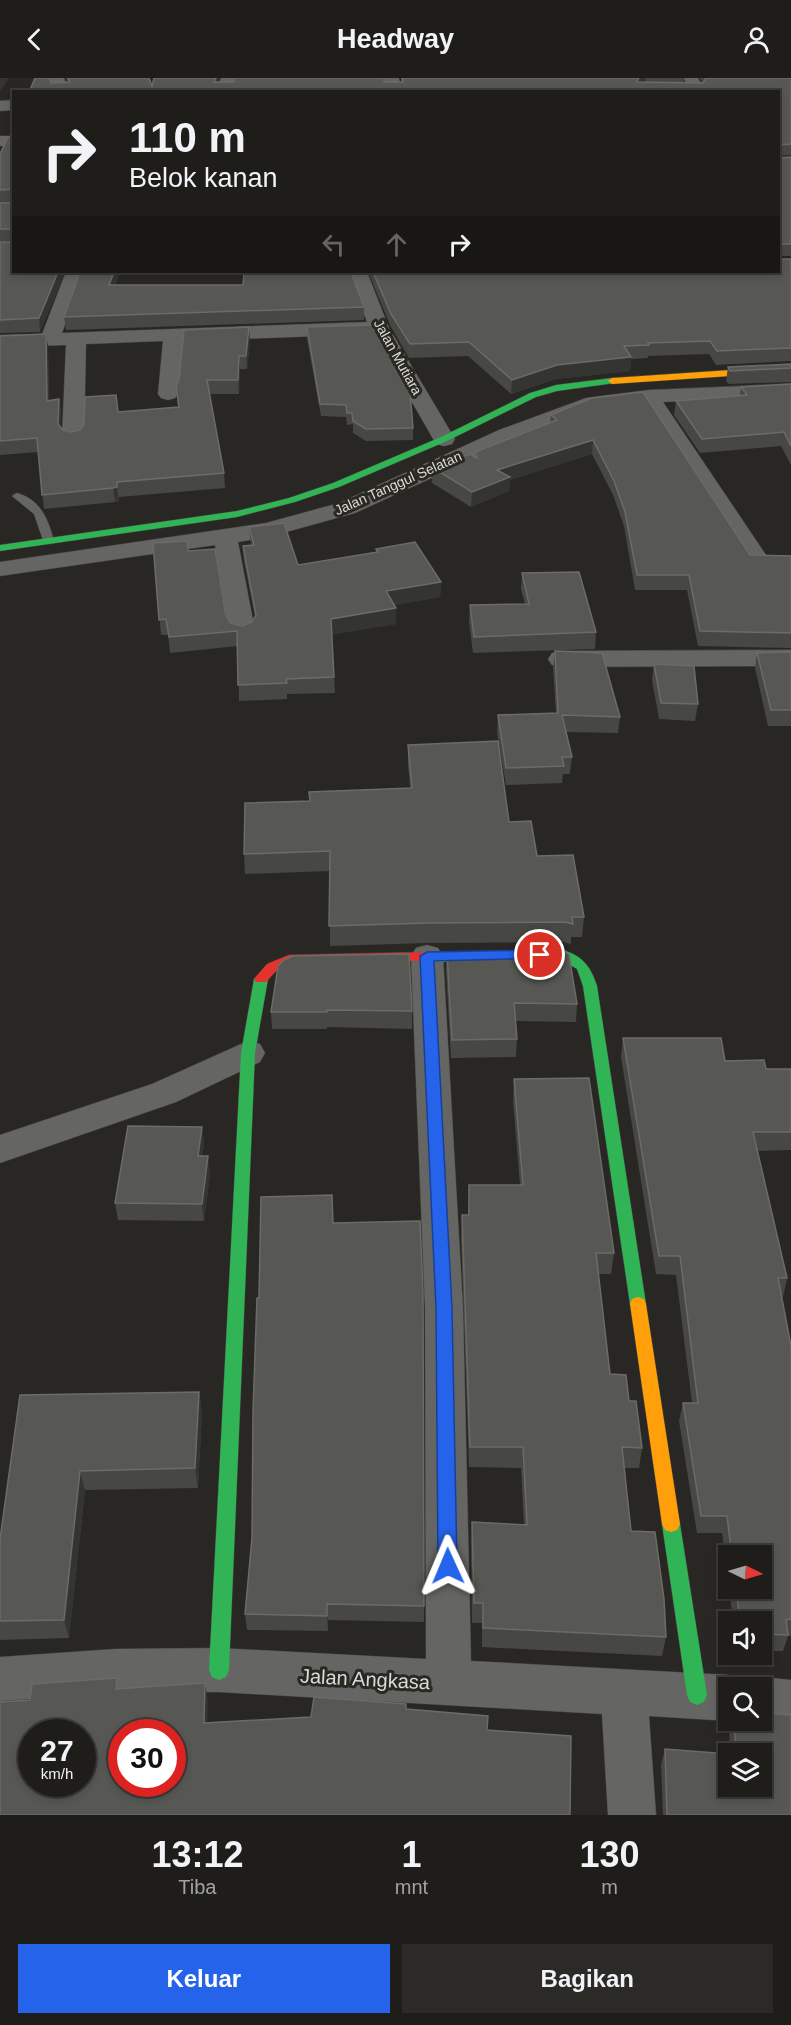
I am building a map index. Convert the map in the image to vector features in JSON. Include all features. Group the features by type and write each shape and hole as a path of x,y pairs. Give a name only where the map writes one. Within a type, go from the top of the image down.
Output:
{"street":[{"path":"679,90 696,89 691,78"},
{"path":"50,339 75,273"},
{"name":"Jalan Mutiara","path":"358,273 379,328 444,439"},
{"path":"0,340 379,328"},
{"path":"168,394 174,348 173,335"},
{"path":"73,437 76,338"},
{"name":"Jalan Tanggul Selatan","path":"0,548 237,514 281,503 336,485 444,439 533,396 556,388 647,376 791,369"},
{"name":"Jalan Tanggul Selatan","path":"0,570 268,530 347,508 507,435 586,404 649,396 791,390"},
{"path":"649,396 758,561"},
{"path":"225,537 242,631"},
{"path":"560,658 791,658"},
{"path":"219,1670 248,1053 261,978 272,967 288,960 563,955 577,958 584,966 590,986 713,1696"},
{"path":"427,956 444,1308 449,1684"},
{"path":"0,1149 164,1093 248,1053"},
{"name":"Jalan Angkasa","path":"0,1679 115,1671 219,1670 449,1684 713,1696"},
{"path":"624,1691 632,1815"},
{"path":"772,1701 791,1703"}],"lane":[{"path":"16,496 33,505 42,515 48,541"}],"building":[{"path":"35,78 50,78 51,83 70,82 68,78 149,78 152,86 154,78 216,78 214,82 234,82 234,78 384,78 384,82 403,82 402,78 639,78 637,82 703,83 706,78 791,78 791,144 780,145 780,90 30,90"},
{"path":"12,136 12,189 0,190 0,154 8,137"},
{"path":"791,157 791,244 780,244 780,158"},
{"path":"12,202 12,229 0,229 0,203"},
{"path":"0,242 12,242 12,273 58,273 39,318 0,320"},
{"path":"780,259 791,259 791,348 717,351 710,341 648,343 649,345 624,346 631,357 557,365 512,380 469,342 410,344 391,314 373,273 780,273"},
{"path":"80,273 114,273 109,285 243,285 244,273 351,273 364,307 64,317"},
{"path":"372,325 410,392 413,428 366,429 353,421 352,413 347,413 346,405 320,404 307,327"},
{"path":"249,327 246,356 239,356 238,380 207,380 224,473 117,482 117,487 113,488 42,495 37,438 0,441 0,336 46,334 47,401 59,399 58,424 63,430 71,432 80,430 84,424 85,397 116,395 118,412 179,407 176,386 179,380 184,330"},
{"path":"791,364 791,368 730,371 728,367"},
{"path":"791,384 791,446 784,432 702,439 676,401 747,395 741,387"},
{"path":"643,392 750,555 791,556 791,633 700,631 689,575 637,575 625,512 614,481 593,440 497,470 510,477 472,492 433,468 470,454 477,458 475,452 557,420 551,415 592,398"},
{"path":"284,523 298,565 378,552 376,549 415,542 441,582 386,591 396,608 331,619 334,677 286,679 287,683 238,685 237,631 169,637 166,619 159,620 153,543 187,541 188,551 215,549 226,616 231,623 242,626 252,622 256,615 243,546 254,545 249,527"},
{"path":"579,572 596,632 474,637 470,605 529,604 522,573"},
{"path":"555,651 602,653 620,717 562,715 572,757 562,757 564,766 506,768 498,715 558,713"},
{"path":"791,652 791,710 771,710 757,653"},
{"path":"654,664 694,666 698,704 661,703"},
{"path":"498,741 509,822 531,821 537,856 573,855 584,917 572,917 573,924 565,922 427,923 329,926 330,851 244,854 245,803 310,801 309,792 412,788 408,745"},
{"path":"563,951 569,955 577,1004 514,1003 517,1039 452,1040 447,953"},
{"path":"409,954 412,1011 271,1012 278,966 293,956"},
{"path":"623,1038 721,1038 725,1061 764,1060 766,1069 791,1069 791,1132 753,1132 787,1278 778,1278 791,1346 791,1619 786,1620 788,1635 772,1634 772,1611 739,1611 737,1599 772,1599 772,1545 731,1545 727,1516 701,1516 683,1403 698,1403 680,1256 659,1256"},
{"path":"589,1078 614,1253 596,1253 610,1374 626,1375 629,1401 636,1401 642,1448 622,1447 631,1531 655,1532 664,1599 666,1637 483,1628 483,1603 474,1603 472,1522 527,1525 523,1447 470,1447 462,1215 469,1215 469,1185 523,1185 514,1079"},
{"path":"128,1126 202,1127 198,1156 208,1156 202,1204 115,1203"},
{"path":"332,1195 333,1223 420,1221 423,1291 424,1606 327,1604 327,1616 245,1614 252,1538 253,1411 261,1197"},
{"path":"199,1392 195,1468 80,1471 64,1620 0,1621 0,1539 20,1395"},
{"path":"117,1678 116,1689 205,1683 204,1723 311,1717 314,1697 406,1704 406,1709 488,1716 487,1730 571,1736 570,1815 0,1815 0,1702 30,1700 32,1684"},
{"path":"772,1714 791,1715 791,1815 667,1815 665,1749 718,1753 718,1797 772,1797 772,1743 735,1743 735,1731 772,1731"}],"traffic: fast":[{"path":"0,548 237,514 292,500 336,485 444,439 533,395 556,388 612,381"},
{"path":"433,957 563,955 574,960 584,970 590,986 638,1304"},
{"path":"219,1670 248,1053 261,979"},
{"path":"671,1524 697,1695"}],"traffic: slow":[{"path":"612,381 791,369"},
{"path":"638,1304 671,1524"}],"traffic: jam":[{"path":"261,979 272,967 289,960 433,957"}],"route":[{"path":"448,1566 444,1308 427,956 540,955"}]}
